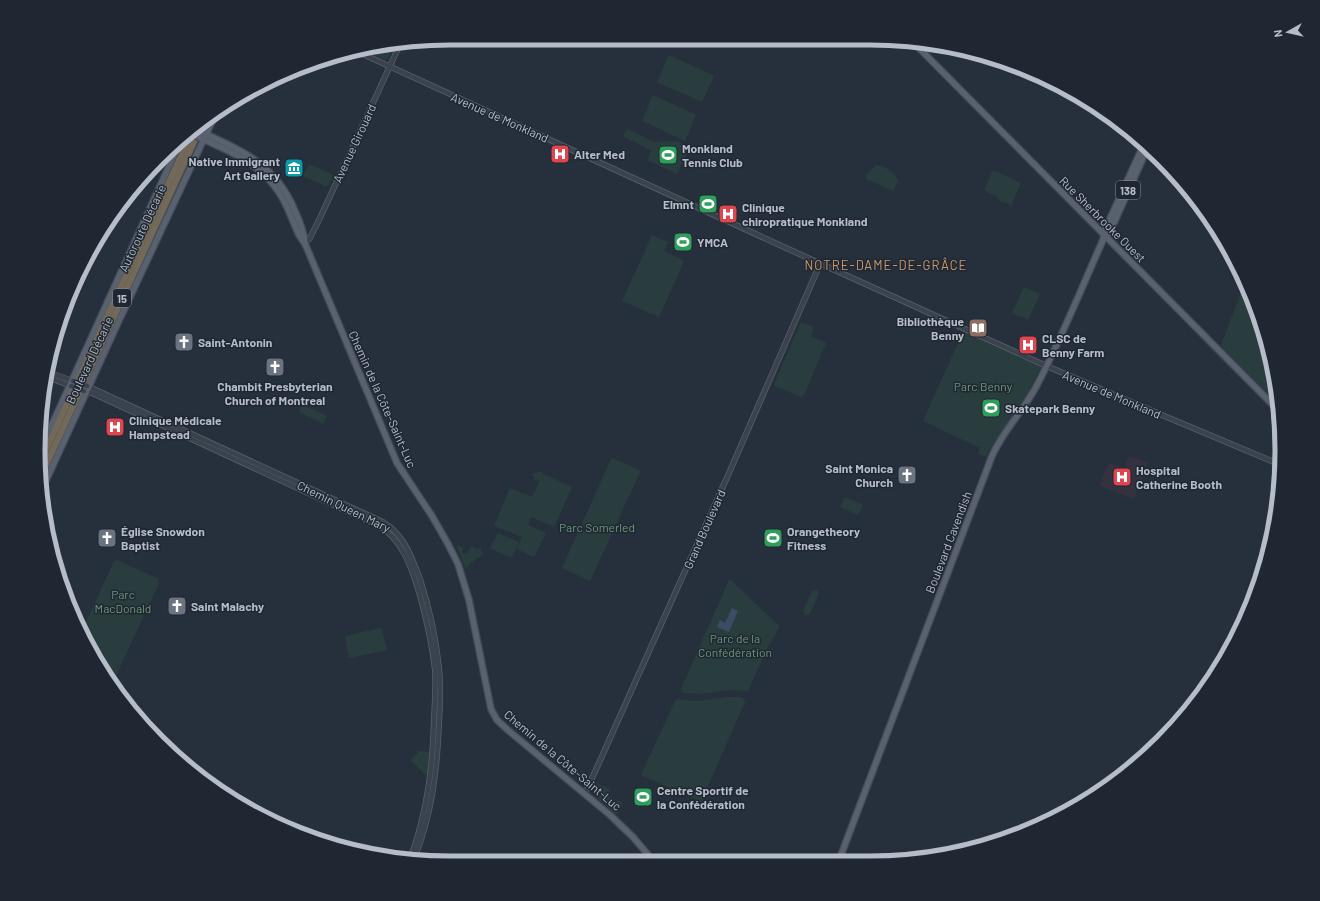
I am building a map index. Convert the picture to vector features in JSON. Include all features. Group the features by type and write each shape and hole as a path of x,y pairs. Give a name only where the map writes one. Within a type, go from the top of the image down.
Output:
{"highway":[{"name":"Autoroute Décarie","path":"46,466 197,134"},
{"name":"Autoroute Décarie","path":"45,452 186,143"}],"main road":[{"name":"Rue Sherbrooke Ouest","path":"919,48 1104,237 1273,405"},
{"name":"Boulevard Décarie","path":"46,480 86,389 209,125"},
{"name":"Chemin de la Côte-Saint-Luc","path":"199,133 254,165 266,176 281,195 299,236 305,243 396,461 432,516 460,569 469,602 487,696 493,714 509,731 620,824 650,856"},
{"name":"Chemin de la Côte-Saint-Luc","path":"197,135 203,136"},
{"name":"Boulevard Cavendish","path":"841,856 992,456 1034,391 1104,237 1105,230 1141,150"},
{"name":"Boulevard Décarie","path":"45,439 175,154"},
{"name":"Boulevard Cavendish","path":"1104,237 1109,234 1145,154"}],"street":[{"name":"Avenue Girouard","path":"305,243 310,238 317,224 398,48"},
{"name":"Avenue de Monkland","path":"364,55 820,264 1130,402 1275,462"},
{"name":"Grand Boulevard","path":"585,794 729,473 820,264"},
{"name":"Chemin Queen Mary","path":"52,374 383,522 394,530 403,540 414,563 424,594 438,655 440,677 438,748 434,784 428,817 416,854"},
{"name":"Chemin Queen Mary","path":"52,378 71,383"},
{"name":"Chemin Queen Mary","path":"86,389 377,525 389,532 398,542 410,566 420,597 432,652 435,680 434,735 430,784 421,824 412,854"}],"shaded area":[{"name":"Hospital Catherine Booth","path":"1129,456 1148,462 1134,499 1099,486 1109,463 1125,468"}],"green space":[{"path":"392,49 387,60 371,53"},
{"path":"669,55 714,76 702,102 657,82"},
{"path":"653,95 696,115 685,141 642,121"},
{"name":"Monkland Tennis Club","path":"627,129 654,142 676,141 690,147 677,174 647,160 651,150 623,136"},
{"path":"309,164 333,175 332,181 330,180 329,182 331,183 325,186 303,176"},
{"path":"876,165 889,170 897,178 898,181 893,191 866,179 866,175"},
{"path":"993,170 1021,183 1011,205 999,200 998,197 984,190"},
{"path":"652,235 668,242 664,251 684,261 659,317 622,301"},
{"path":"1024,287 1040,294 1028,320 1012,313"},
{"path":"1242,290 1261,346 1272,398 1223,348 1221,345"},
{"path":"801,322 814,327 811,336 826,343 804,395 801,397 775,386 774,384"},
{"name":"Parc Benny","path":"963,332 1041,367 1026,396 995,441 986,457 978,453 980,448 923,421"},
{"path":"302,404 327,416 323,424 299,412"},
{"name":"Parc Somerled","path":"612,458 639,470 640,472 590,581 562,568"},
{"path":"542,471 543,474 572,487 554,527 531,517 528,525 546,533 534,557 517,549 522,537 494,526 510,488 532,497 540,480 535,481 532,474"},
{"path":"845,497 863,505 858,515 840,507"},
{"path":"498,533 519,542 511,558 490,548"},
{"path":"457,545 463,548 462,552 467,554 471,546 479,550 480,547 483,554 469,564 469,567 465,568"},
{"name":"Parc MacDonald","path":"117,560 159,579 159,583 115,678 99,653 85,625 114,561"},
{"name":"Parc de la Confédération","path":"729,580 731,580 779,626 779,628 768,647 748,691 731,689 700,694 683,693 681,689"},
{"path":"817,590 819,594 810,614 805,615 803,611 812,591"},
{"path":"380,628 382,629 387,650 349,658 345,636"},
{"path":"727,697 742,697 745,702 701,802 641,775 676,699 696,701"},
{"path":"419,751 431,752 428,777 410,760"},
{"path":"595,783 610,789 607,796 623,803 618,814 615,814 592,793"}],"water":[{"path":"732,608 738,611 729,632 717,627 720,620 725,623"}],"place":[{"name":"Alter Med","path":"560,154"},
{"name":"Monkland Tennis Club","path":"668,155"},
{"name":"Native Immigrant Art Gallery","path":"294,168"},
{"name":"Elmnt","path":"708,204"},
{"name":"Clinique chiropratique Monkland","path":"728,214"},
{"name":"YMCA","path":"683,242"},
{"name":"Bibliothèque Benny","path":"978,328"},
{"name":"Saint-Antonin","path":"184,342"},
{"name":"CLSC de Benny Farm","path":"1028,345"},
{"name":"Chambit Presbyterian Church of Montreal","path":"275,367"},
{"name":"Skatepark Benny","path":"991,408"},
{"name":"Clinique Médicale Hampstead","path":"115,427"},
{"name":"Saint Monica Church","path":"907,475"},
{"name":"Hospital Catherine Booth","path":"1122,477"},
{"name":"Église Snowdon Baptist","path":"107,538"},
{"name":"Orangetheory Fitness","path":"773,538"},
{"name":"Saint Malachy","path":"177,606"},
{"name":"Centre Sportif de la Confédération","path":"643,797"}],"district":[{"name":"NOTRE-DAME-DE-GRÂCE","path":"886,265"}]}
